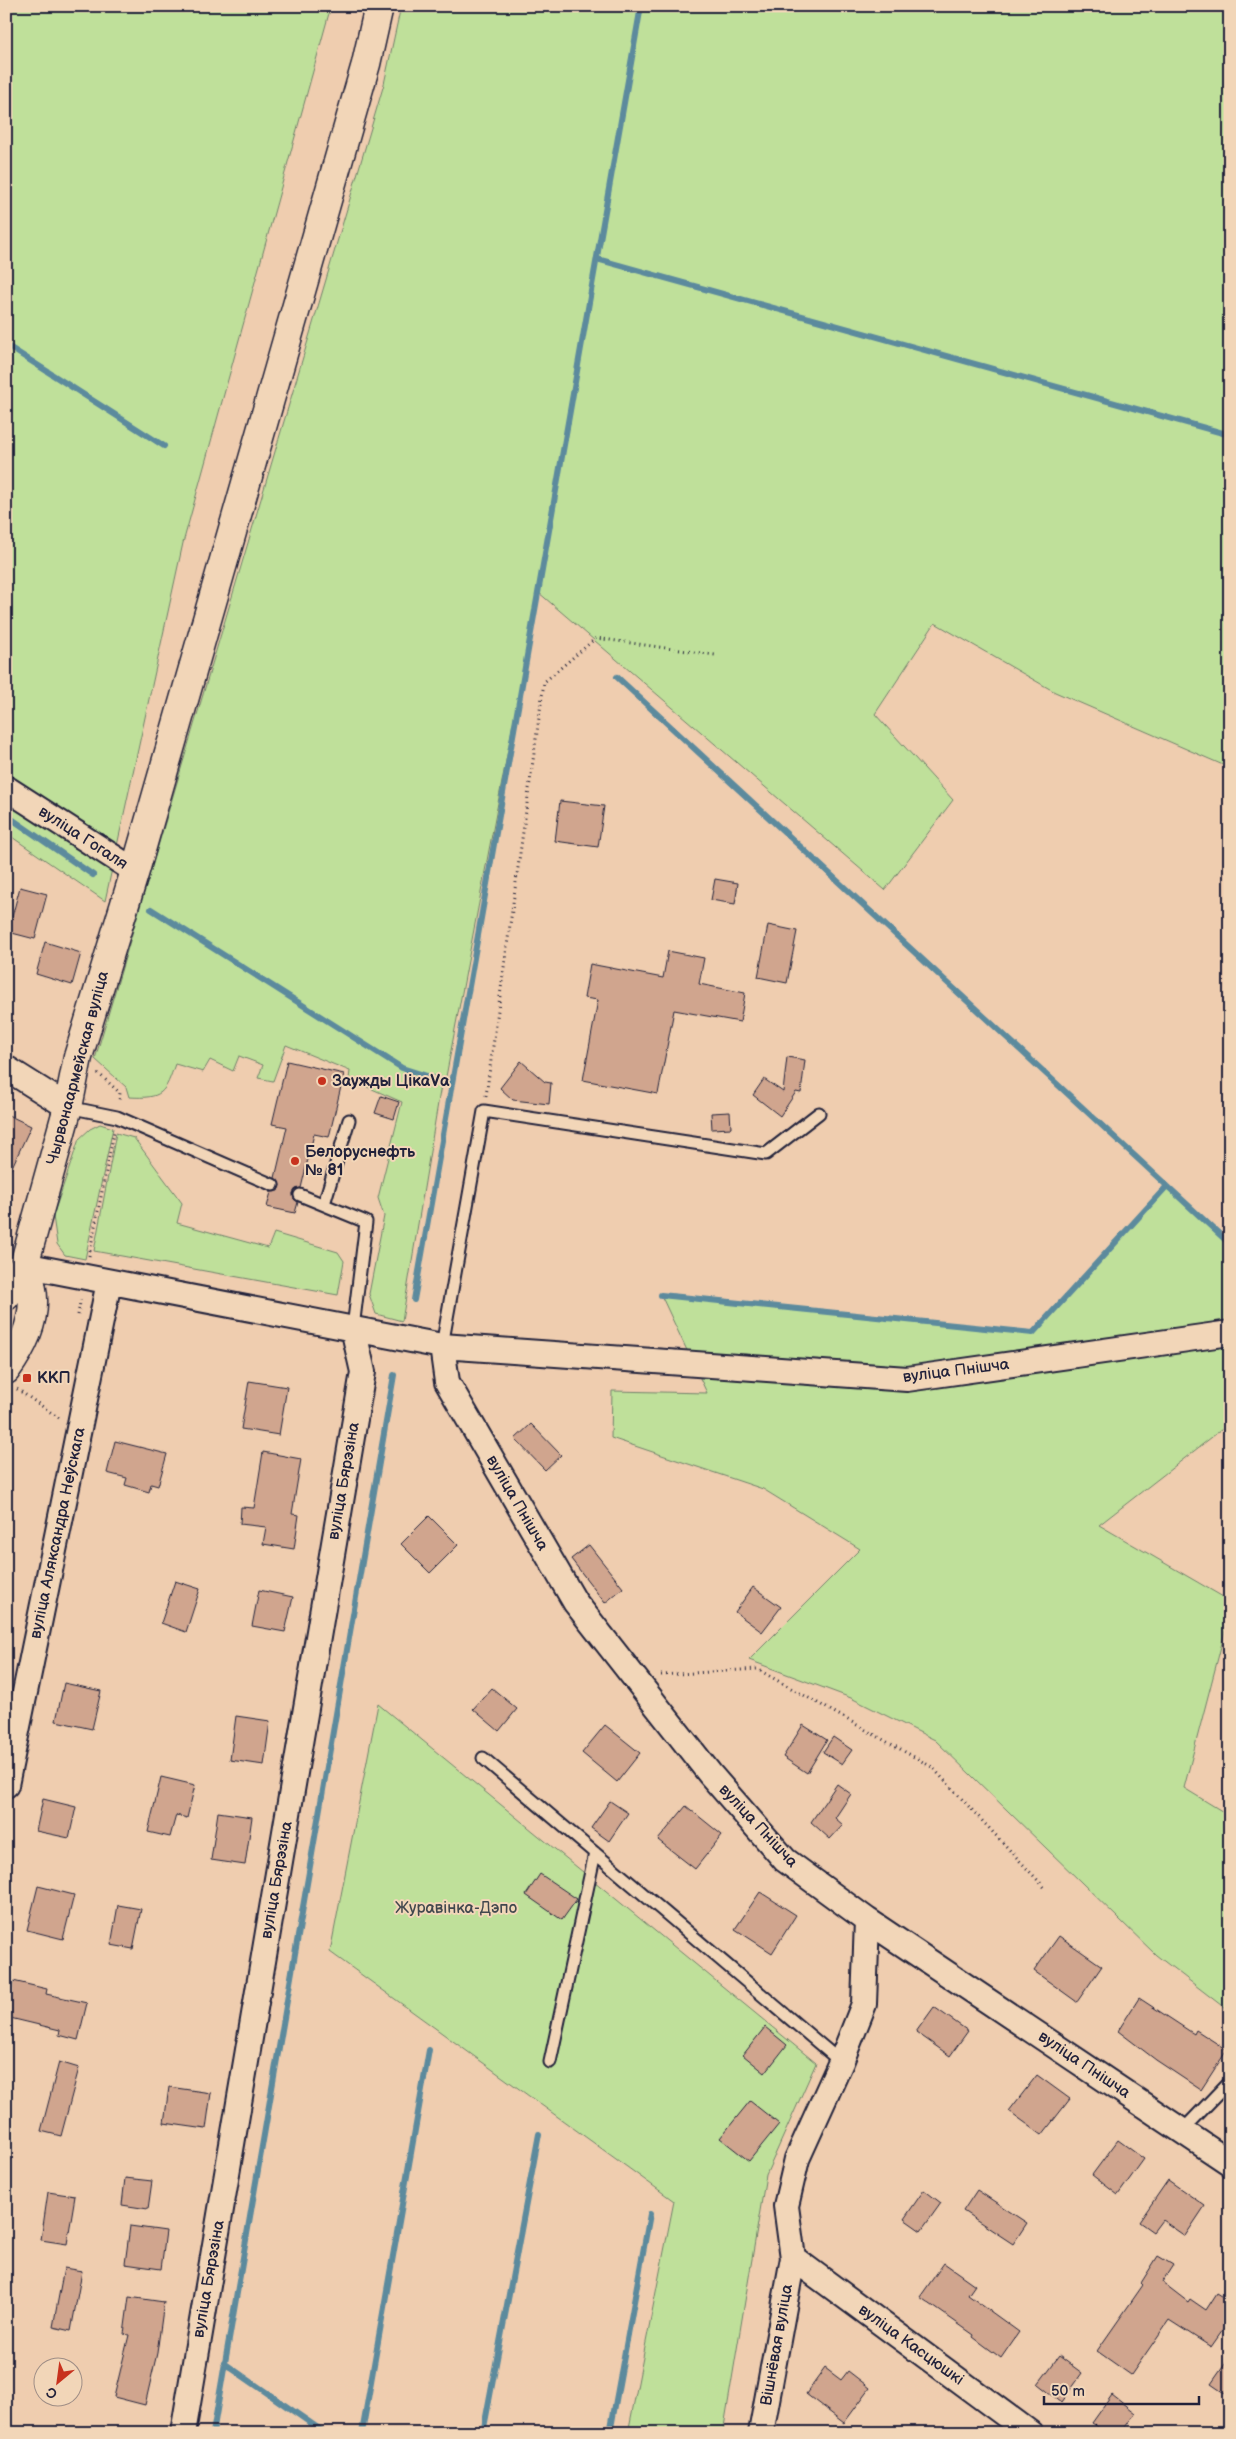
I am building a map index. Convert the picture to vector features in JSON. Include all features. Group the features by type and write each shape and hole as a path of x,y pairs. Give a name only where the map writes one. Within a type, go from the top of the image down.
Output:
{"main road":[{"name":"Чырвонаармейская вуліца","path":"6,1296 24,1266 68,1107 78,1057 135,871 366,64 379,6"},
{"path":"10,1378 30,1326 34,1301 32,1280 24,1266"}],"street":[{"name":"вуліца Гогаля","path":"6,788 135,871"},
{"path":"6,1068 68,1107"},
{"name":"вуліца Пнішча","path":"24,1266 442,1346 907,1379 1230,1333"},
{"name":"вуліца Аляксандра Неўскага","path":"6,1785 109,1282"},
{"name":"вуліца Бярэзіна","path":"183,2433 363,1372 353,1328"},
{"name":"вуліца Пнішча","path":"442,1346 447,1382 570,1594 710,1774 786,1860 867,1920 1230,2164"},
{"name":"Вішнёвая вуліца","path":"762,2433 793,2258 786,2206 797,2159 841,2062 864,2004 867,1920"},
{"name":"вуліца Касцюшкі","path":"793,2258 1030,2433"}],"lane":[{"path":"68,1107 117,1117 273,1186"},
{"path":"442,1346 484,1111 766,1154 819,1113"},
{"path":"324,1204 349,1120"},
{"path":"300,1195 366,1222 353,1328"},
{"path":"483,1758 841,2062"},
{"path":"550,2062 595,1853"},
{"path":"1182,2131 1230,2081"}],"path":[{"path":"484,1111 544,682 596,638 715,655"},
{"path":"76,1324 117,1117 120,1093 78,1057"},
{"path":"10,1378 79,1432"},
{"path":"59,1418 61,1408"},
{"path":"636,1677 757,1669 932,1767 1046,1890"}],"green space":[{"path":"6,6 331,6 183,543 105,901 6,833"},
{"path":"401,6 1230,6 1230,768 1055,692 935,623 875,714 953,800 885,890 538,592 445,1082 441,1085 402,1321 376,1314 369,1294 384,1216 378,1198 402,1102 349,1079 350,1071 286,1045 273,1081 258,1078 263,1065 239,1056 233,1071 210,1060 203,1072 175,1064 165,1088 156,1095 149,1097 129,1097 126,1087 95,1059 384,84"},
{"path":"100,1124 113,1128 85,1259 65,1255 57,1244 53,1216 79,1139 90,1129"},
{"path":"116,1133 134,1138 182,1203 177,1223 268,1248 274,1233 338,1252 344,1261 338,1295 94,1251"},
{"path":"1167,1186 1230,1244 1230,1423 1099,1525 1230,1601 1230,1612 1184,1788 1230,1816 1230,2012 1156,1955 935,1740 851,1698 749,1660 860,1549 763,1489 611,1438 612,1391 707,1393 661,1295 1033,1333"},
{"name":"Журавінка-Дэпо","path":"378,1704 816,2063 766,2175 723,2433 628,2433 674,2201 330,1952"}],"building":[{"path":"560,801 604,806 598,847 555,841"},
{"path":"715,879 738,883 735,904 711,900"},
{"path":"20,887 47,894 35,939 8,932"},
{"path":"768,925 797,931 787,983 758,977"},
{"path":"45,942 81,953 72,985 36,974"},
{"path":"668,951 704,958 699,984 745,993 740,1022 674,1010 658,1094 583,1080 598,1000 584,998 590,964 663,978"},
{"path":"787,1057 805,1060 801,1093 796,1092 780,1116 753,1095 764,1079 783,1092"},
{"path":"287,1061 344,1074 329,1137 314,1134 301,1188 296,1189 293,1193 294,1199 298,1202 295,1213 267,1207 271,1192 278,1191 280,1185 275,1178 287,1127 272,1124"},
{"path":"521,1061 545,1082 551,1083 549,1104 513,1100 500,1088"},
{"path":"381,1096 399,1102 394,1119 375,1113"},
{"path":"730,1112 731,1128 712,1129 711,1113"},
{"path":"6,1114 31,1126 6,1180"},
{"path":"249,1381 287,1387 279,1435 241,1429"},
{"path":"531,1424 561,1455 545,1470 515,1439"},
{"path":"115,1441 167,1454 158,1486 151,1484 149,1492 125,1485 127,1478 107,1473"},
{"path":"263,1452 301,1459 292,1514 299,1515 294,1549 263,1544 266,1527 240,1524 241,1507 254,1508"},
{"path":"429,1516 458,1545 430,1573 401,1544"},
{"path":"589,1545 623,1588 605,1603 571,1559"},
{"path":"175,1581 200,1589 186,1632 161,1623"},
{"path":"753,1587 781,1607 762,1632 735,1612"},
{"path":"259,1590 293,1597 285,1632 252,1626"},
{"path":"64,1683 101,1691 92,1729 56,1721"},
{"path":"492,1688 517,1709 499,1731 473,1709"},
{"path":"236,1716 270,1721 264,1765 230,1760"},
{"path":"605,1725 640,1753 617,1782 582,1753"},
{"path":"803,1725 827,1740 807,1773 783,1757"},
{"path":"833,1737 852,1750 842,1764 823,1752"},
{"path":"161,1777 195,1785 187,1818 176,1815 170,1837 148,1832"},
{"path":"837,1784 851,1794 835,1818 843,1825 830,1839 811,1822"},
{"path":"43,1799 76,1807 69,1838 36,1831"},
{"path":"610,1801 628,1813 609,1841 591,1828"},
{"path":"686,1806 722,1835 695,1869 658,1840"},
{"path":"218,1812 252,1817 245,1865 211,1860"},
{"path":"540,1874 577,1899 562,1920 526,1895"},
{"path":"38,1886 74,1895 63,1939 27,1930"},
{"path":"760,1892 796,1915 772,1953 735,1929"},
{"path":"118,1905 141,1909 133,1949 111,1945"},
{"path":"1059,1936 1102,1966 1077,2002 1034,1971"},
{"path":"13,1981 47,1989 46,1994 87,2003 78,2040 59,2035 60,2030 6,2017"},
{"path":"1139,1998 1194,2034 1196,2030 1227,2050 1201,2090 1156,2060 1118,2031"},
{"path":"934,2007 968,2031 950,2056 916,2032"},
{"path":"765,2027 787,2045 765,2073 743,2055"},
{"path":"59,2062 79,2068 61,2136 41,2131"},
{"path":"1037,2075 1070,2099 1042,2135 1009,2111"},
{"path":"169,2087 211,2093 206,2129 164,2123"},
{"path":"750,2101 779,2124 749,2161 720,2138"},
{"path":"1118,2140 1144,2159 1118,2195 1092,2175"},
{"path":"125,2178 152,2181 148,2209 122,2205"},
{"path":"1168,2180 1205,2206 1185,2236 1162,2220 1153,2232 1139,2222"},
{"path":"924,2190 941,2203 921,2231 904,2219"},
{"path":"977,2190 1027,2223 1013,2244 963,2211"},
{"path":"48,2192 75,2196 67,2244 41,2240"},
{"path":"130,2226 166,2231 161,2269 125,2264"},
{"path":"1158,2256 1173,2265 1162,2282 1188,2302 1190,2299 1206,2310 1217,2293 1230,2301 1230,2320 1211,2347 1169,2320 1131,2375 1097,2351 1143,2285 1141,2283"},
{"path":"944,2263 975,2285 968,2295 1019,2332 1001,2358 973,2337 974,2335 920,2297"},
{"path":"64,2268 82,2271 71,2331 53,2327"},
{"path":"129,2297 164,2302 157,2353 145,2405 114,2397 129,2335 124,2334"},
{"path":"1059,2356 1082,2373 1061,2402 1038,2384"},
{"path":"1230,2357 1230,2397 1211,2384"},
{"path":"825,2368 841,2380 848,2371 870,2388 844,2423 806,2394"},
{"path":"1112,2395 1135,2413 1121,2433 1107,2433 1092,2423"}],"waterway":[{"path":"414,1300 641,6"},
{"path":"597,259 1230,435"},
{"path":"6,345 164,446"},
{"path":"617,677 1230,1244"},
{"path":"6,815 93,875"},
{"path":"151,909 402,1068 452,1084"},
{"path":"661,1295 1033,1333 1167,1186"},
{"path":"213,2433 394,1375"},
{"path":"362,2433 429,2050"},
{"path":"483,2433 539,2134"},
{"path":"610,2433 650,2214"},
{"path":"224,2363 325,2433"}],"place":[{"name":"Заужды ЦікаVа","path":"322,1081"},
{"name":"Белоруснефть № 81","path":"295,1161"},
{"name":"ККП","path":"27,1378"}]}
